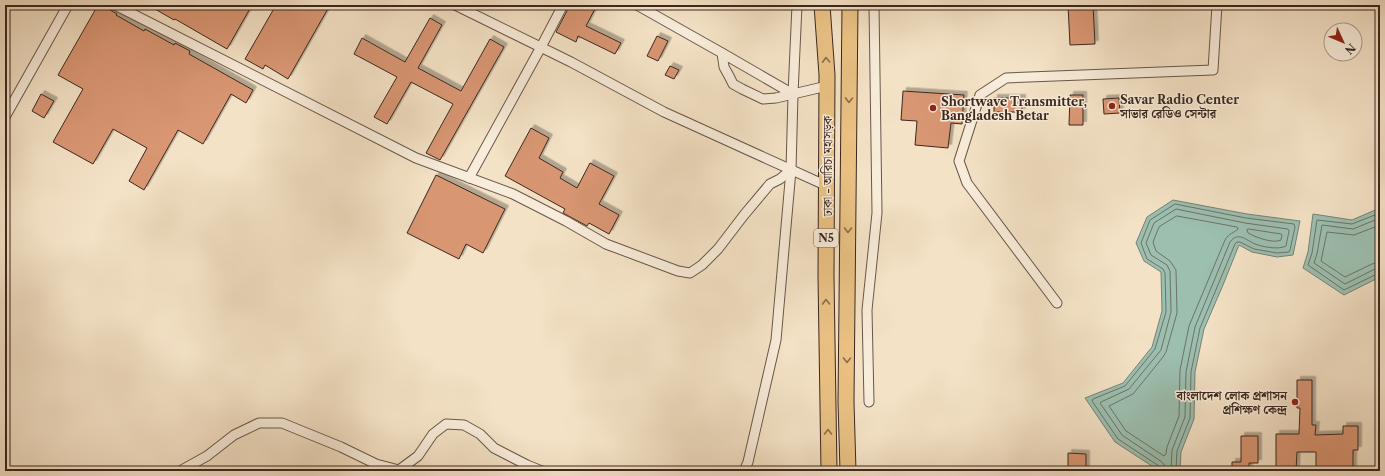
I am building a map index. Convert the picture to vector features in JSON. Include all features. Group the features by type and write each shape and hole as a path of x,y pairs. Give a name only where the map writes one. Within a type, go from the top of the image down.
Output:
{"highway":[{"name":"ঢাকা - আরিচা মহাসড়ক","path":"822,5 827,86 826,276 829,471"},
{"name":"ঢাকা - আরিচা মহাসড়ক","path":"848,471 846,394 850,5"}],"street":[{"path":"5,117 68,5"},
{"path":"115,5 416,158 513,194 566,221 606,244 678,271 690,273 702,265 718,249 770,184 780,179 791,170"},
{"path":"455,5 542,47 664,112 827,186"},
{"path":"469,178 542,47 563,5"},
{"path":"637,5 793,94"},
{"path":"744,471 748,462 776,340 791,170 797,5"},
{"path":"869,402 867,310 877,212 874,5"},
{"path":"1057,304 967,183 959,161 980,95 1006,78 1213,70 1217,5"},
{"path":"722,53 724,67 734,84 763,99 776,98 827,86"},
{"path":"180,471 207,456 234,435 259,424 282,423 341,447 376,464 399,470 418,456 434,434 446,424 464,425 480,434 494,448 542,471"}],"water":[{"path":"1173,200 1247,214 1300,221 1293,255 1277,257 1252,252 1239,245 1204,329 1195,372 1194,419 1181,452 1180,471 1158,470 1115,442 1085,398 1123,383 1152,347 1162,311 1161,272 1144,261 1136,243 1147,217"},
{"path":"1380,208 1380,277 1344,295 1303,268 1308,252 1313,214 1352,220"}],"building":[{"path":"98,5 102,5 144,31 145,29 174,45 175,43 190,51 189,54 253,90 246,103 231,94 203,144 178,130 144,190 129,181 147,148 113,129 93,164 53,142 83,89 58,75"},
{"path":"148,5 252,5 227,49"},
{"path":"276,5 330,5 288,79 265,65 263,69 245,59"},
{"path":"570,5 597,5 586,26 621,43 615,54 578,36 576,42 556,32"},
{"path":"1068,5 1093,5 1095,44 1070,45"},
{"path":"430,18 442,25 418,68 461,91 490,39 504,47 440,160 426,153 453,104 411,82 387,124 374,117 397,77 354,54 362,38 405,62"},
{"path":"657,36 668,41 658,61 647,56"},
{"path":"670,66 679,70 674,79 665,75"},
{"name":"Shortwave Transmitter, Bangladesh Betar","path":"903,91 964,95 962,124 951,123 948,148 915,145 917,121 901,120"},
{"path":"41,94 54,101 44,118 32,111"},
{"path":"1070,95 1083,95 1083,125 1069,125"},
{"path":"994,98 1022,98 1022,112 994,112"},
{"name":"Savar Radio Center সাভার রেডিও সেন্টার","path":"1119,98 1120,113 1104,114 1103,99"},
{"path":"531,128 549,138 539,158 563,172 560,178 577,188 590,163 614,176 599,204 619,215 609,234 589,223 587,226 563,213 565,209 505,176"},
{"path":"436,175 505,209 483,253 466,244 459,259 407,233"},
{"path":"1297,380 1312,380 1312,425 1316,425 1315,435 1343,434 1343,426 1358,426 1358,450 1353,450 1353,471 1316,471 1316,452 1297,452 1296,471 1276,471 1276,434 1299,434 1300,408 1297,408"},
{"path":"1241,436 1258,436 1258,463 1249,463 1249,471 1232,471 1232,462 1241,462"},
{"path":"1068,453 1086,454 1086,471 1068,471"}],"place":[{"name":"Savar Radio Center সাভার রেডিও সেন্টার","path":"1112,106"},
{"name":"Shortwave Transmitter, Bangladesh Betar","path":"933,108"},
{"name":"বাংলাদেশ লোক প্রশাসন প্রশিক্ষণ কেন্দ্র","path":"1295,402"}]}
